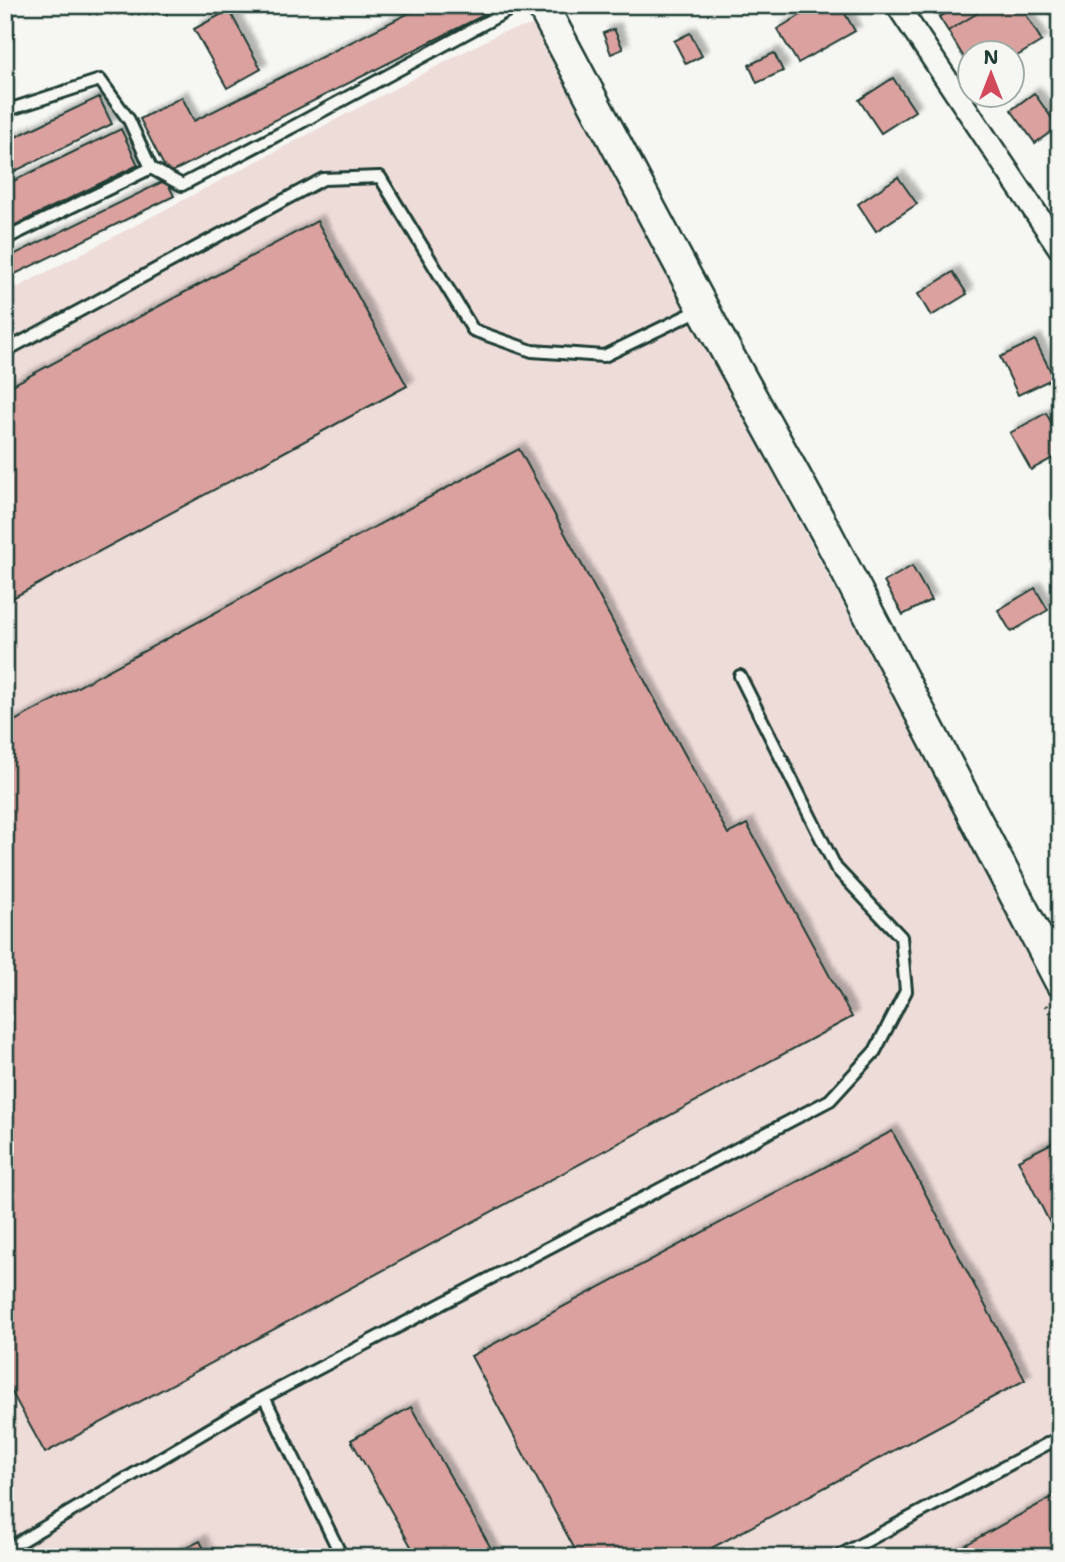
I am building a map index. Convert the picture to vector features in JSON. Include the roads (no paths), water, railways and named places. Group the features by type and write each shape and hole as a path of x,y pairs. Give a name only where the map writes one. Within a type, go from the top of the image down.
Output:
{"street":[{"path":"542,5 827,534 1060,981"},
{"path":"897,5 1060,249"}],"lane":[{"path":"5,111 100,80 129,120 151,168 182,185 517,5"},
{"path":"5,239 151,168"},
{"path":"5,351 323,179 380,177 473,330 532,351 604,356 703,308"},
{"path":"16,1557 11,1547 264,1397 830,1100 875,1051 906,991 901,937 836,868 740,676"},
{"path":"264,1397 342,1557"},
{"path":"837,1557 1060,1437"}]}
